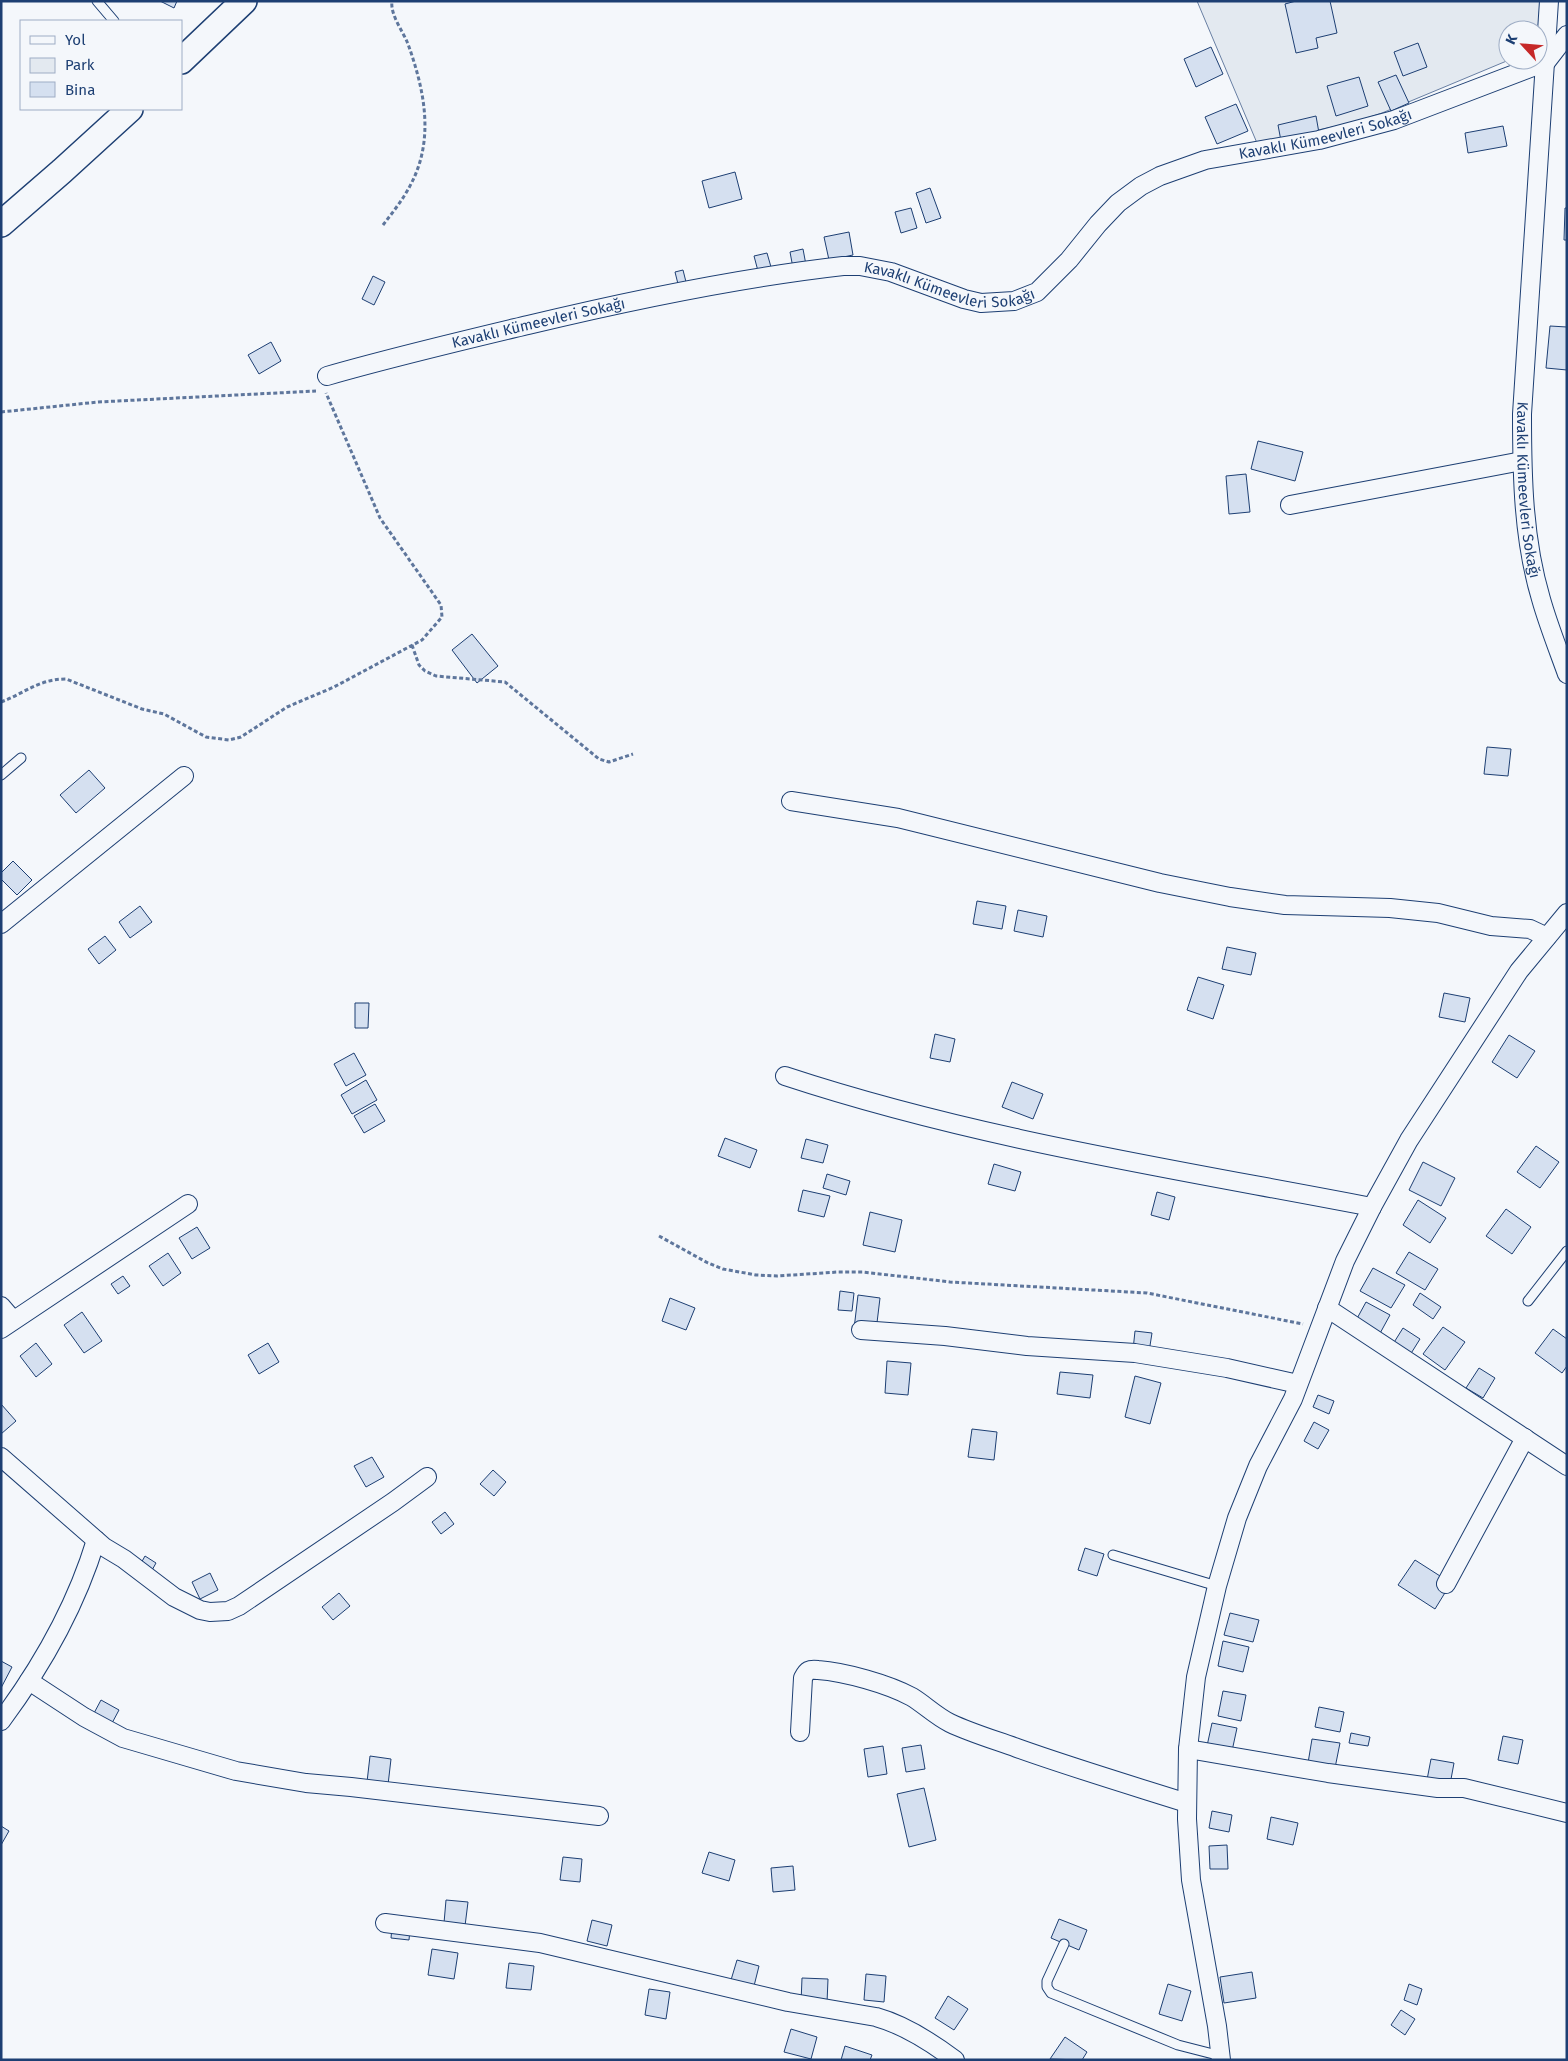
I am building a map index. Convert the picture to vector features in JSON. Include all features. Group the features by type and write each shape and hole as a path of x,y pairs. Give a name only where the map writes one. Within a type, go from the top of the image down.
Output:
{"street":[{"path":"182,60 244,1"},
{"name":"Kavaklı Kümeevleri Sokağı","path":"1548,21 1549,1"},
{"path":"1548,59 1567,35"},
{"name":"Kavaklı Kümeevleri Sokağı","path":"327,376 393,357 606,307 721,283 844,266 860,266 891,272 951,295 980,303 1014,301 1037,292 1069,260 1118,203 1141,186 1160,176 1205,160 1319,140 1379,125 1525,70"},
{"name":"Kavaklı Kümeevleri Sokağı","path":"1545,70 1522,414 1522,461 1524,505 1540,598 1567,674"},
{"path":"1,224 62,172 129,110"},
{"path":"1290,505 1522,461"},
{"path":"1,924 184,776"},
{"path":"791,801 898,818 1102,869 1230,897 1318,907 1390,908 1438,913 1491,926 1530,929 1547,937"},
{"path":"1221,2058 1191,1880 1187,1803 1188,1749 1196,1677 1217,1586 1237,1518 1258,1466 1293,1399 1344,1261 1372,1207 1409,1140 1519,971 1567,913"},
{"path":"785,1076 836,1093 931,1119 1021,1140 1372,1207"},
{"path":"1,1306 7,1324 188,1204"},
{"path":"1327,1308 1567,1466"},
{"path":"861,1330 945,1336 1027,1346 1135,1353 1227,1368 1298,1384"},
{"path":"1446,1584 1525,1438"},
{"path":"1,1457 96,1540 174,1597 200,1610 210,1612 224,1612 239,1606 427,1477"},
{"path":"1,1721 49,1649 78,1593 96,1540"},
{"path":"800,1732 803,1678 806,1671 811,1669 825,1670 900,1691 940,1718 972,1731 1072,1767 1187,1803"},
{"path":"29,1681 84,1717 123,1738 236,1771 306,1783 599,1816"},
{"path":"1188,1749 1337,1774 1438,1788 1464,1788 1567,1813"},
{"path":"385,1923 556,1946 788,2002 876,2017 909,2030 955,2060"}],"lane":[{"path":"97,1 113,20"},
{"path":"1,775 21,758"},
{"path":"1528,1301 1567,1251"},
{"path":"1113,1556 1217,1586"},
{"path":"1064,1944 1047,1981 1047,1987 1051,1993 1178,2045 1221,2058"}],"path":[{"path":"384,225 412,184 422,154 426,114 422,87 392,1"},
{"path":"1,412 98,402 325,391 380,518 441,604 442,617 422,640 334,687 287,708 241,738 229,740 206,737 164,714 142,709 66,679 54,679 39,683 1,702"},
{"path":"412,645 419,665 425,671 436,676 505,682 599,759 608,762 633,754"},
{"path":"659,1236 708,1263 723,1269 756,1275 777,1276 863,1272 950,1282 1147,1294 1320,1328"}],"green space":[{"path":"1197,1 1540,1 1539,20 1498,20 1498,65 1382,113 1351,123 1257,143"}],"building":[{"path":"160,1 177,1 174,8"},
{"path":"1296,1 1330,1 1337,33 1316,38 1318,48 1296,53 1285,4"},
{"path":"1418,43 1427,67 1403,76 1394,52"},
{"path":"1211,47 1223,74 1196,87 1184,59"},
{"path":"1396,75 1409,103 1391,111 1378,82"},
{"path":"1359,77 1368,106 1336,116 1327,86"},
{"path":"1236,104 1248,131 1217,144 1205,117"},
{"path":"1316,116 1319,133 1281,141 1278,125"},
{"path":"1503,126 1507,146 1468,153 1465,133"},
{"path":"735,172 742,199 709,208 702,181"},
{"path":"930,188 941,218 926,223 916,193"},
{"path":"911,208 917,228 901,233 895,212"},
{"path":"1565,208 1567,208 1567,240 1564,240"},
{"path":"849,232 853,255 829,260 824,237"},
{"path":"803,249 806,265 793,268 790,252"},
{"path":"767,253 771,267 758,271 754,256"},
{"path":"683,270 687,286 679,288 675,272"},
{"path":"373,276 385,282 374,305 362,299"},
{"path":"1550,326 1567,327 1567,370 1546,368"},
{"path":"271,342 281,361 259,374 248,355"},
{"path":"1258,441 1303,452 1295,481 1251,469"},
{"path":"1246,474 1250,512 1229,514 1226,476"},
{"path":"472,634 498,666 477,683 452,650"},
{"path":"1487,747 1511,749 1508,776 1484,774"},
{"path":"89,770 105,788 76,813 60,795"},
{"path":"13,861 32,880 17,895 1,879 1,873"},
{"path":"977,901 1006,906 1002,929 973,924"},
{"path":"140,906 152,922 130,938 119,922"},
{"path":"1018,910 1047,916 1043,937 1014,931"},
{"path":"105,936 116,950 99,964 88,949"},
{"path":"1227,947 1256,953 1251,975 1222,969"},
{"path":"1198,977 1224,985 1213,1019 1187,1010"},
{"path":"1444,993 1470,998 1465,1022 1439,1017"},
{"path":"355,1003 369,1003 368,1028 355,1028"},
{"path":"935,1034 955,1039 950,1062 930,1058"},
{"path":"1509,1035 1535,1051 1517,1078 1492,1062"},
{"path":"354,1053 366,1075 346,1086 334,1064"},
{"path":"366,1080 377,1100 352,1114 341,1095"},
{"path":"1012,1082 1043,1094 1033,1119 1002,1107"},
{"path":"375,1104 385,1121 364,1133 354,1116"},
{"path":"725,1138 757,1150 750,1168 718,1156"},
{"path":"806,1139 828,1145 823,1163 801,1158"},
{"path":"1536,1146 1559,1162 1540,1188 1517,1172"},
{"path":"1423,1162 1455,1178 1441,1206 1409,1190"},
{"path":"994,1164 1021,1172 1015,1191 988,1184"},
{"path":"827,1174 850,1181 846,1195 823,1188"},
{"path":"803,1190 830,1196 824,1217 798,1211"},
{"path":"1157,1192 1175,1197 1169,1220 1151,1215"},
{"path":"1418,1200 1446,1218 1430,1243 1403,1225"},
{"path":"1506,1209 1531,1227 1512,1254 1486,1236"},
{"path":"870,1212 902,1220 895,1252 863,1245"},
{"path":"197,1227 210,1248 192,1259 179,1238"},
{"path":"1409,1252 1438,1269 1425,1290 1396,1273"},
{"path":"168,1253 181,1273 163,1286 149,1266"},
{"path":"1373,1268 1405,1285 1391,1308 1360,1291"},
{"path":"123,1276 130,1286 118,1294 111,1284"},
{"path":"840,1291 854,1293 852,1311 838,1310"},
{"path":"1420,1293 1441,1307 1433,1319 1413,1305"},
{"path":"858,1295 880,1298 876,1331 854,1329"},
{"path":"670,1298 695,1308 686,1330 662,1321"},
{"path":"1366,1302 1390,1315 1378,1337 1354,1324"},
{"path":"82,1312 102,1341 84,1353 64,1325"},
{"path":"1443,1327 1465,1342 1445,1370 1423,1354"},
{"path":"1403,1328 1420,1339 1410,1355 1393,1344"},
{"path":"1553,1329 1567,1339 1567,1366 1562,1373 1535,1353"},
{"path":"1135,1331 1152,1333 1149,1352 1133,1350"},
{"path":"36,1343 52,1364 36,1377 20,1356"},
{"path":"268,1343 279,1362 259,1374 248,1355"},
{"path":"887,1361 911,1363 908,1395 885,1393"},
{"path":"1479,1368 1495,1378 1483,1398 1466,1388"},
{"path":"1060,1372 1093,1375 1090,1398 1057,1394"},
{"path":"1135,1376 1161,1383 1150,1424 1125,1417"},
{"path":"1318,1395 1334,1401 1329,1414 1313,1407"},
{"path":"1,1404 16,1421 1,1434"},
{"path":"1314,1422 1329,1430 1318,1449 1304,1441"},
{"path":"972,1429 997,1432 994,1460 968,1457"},
{"path":"372,1457 384,1477 366,1487 354,1466"},
{"path":"493,1470 506,1482 494,1496 480,1484"},
{"path":"445,1512 454,1524 441,1534 432,1522"},
{"path":"1085,1548 1104,1554 1097,1576 1078,1570"},
{"path":"145,1556 156,1563 151,1572 140,1565"},
{"path":"1415,1560 1451,1583 1435,1609 1398,1585"},
{"path":"210,1573 218,1590 200,1599 192,1582"},
{"path":"339,1593 350,1606 333,1620 322,1607"},
{"path":"1230,1613 1259,1620 1253,1642 1224,1635"},
{"path":"1223,1641 1249,1647 1243,1672 1218,1666"},
{"path":"1,1661 12,1667 1,1688"},
{"path":"1223,1691 1246,1695 1241,1721 1218,1716"},
{"path":"101,1700 119,1710 111,1725 93,1715"},
{"path":"1319,1707 1344,1712 1340,1732 1315,1727"},
{"path":"1212,1723 1237,1728 1232,1751 1207,1746"},
{"path":"1351,1733 1370,1737 1368,1746 1349,1743"},
{"path":"1503,1736 1523,1740 1518,1764 1498,1760"},
{"path":"1312,1739 1340,1743 1335,1768 1308,1763"},
{"path":"921,1745 925,1769 906,1772 902,1748"},
{"path":"883,1746 887,1774 868,1777 864,1749"},
{"path":"370,1756 391,1759 388,1785 367,1782"},
{"path":"1431,1759 1454,1763 1449,1790 1426,1785"},
{"path":"924,1788 936,1840 909,1847 897,1794"},
{"path":"1212,1811 1232,1815 1229,1832 1209,1828"},
{"path":"1271,1817 1298,1823 1293,1845 1267,1839"},
{"path":"1,1826 9,1831 1,1845"},
{"path":"1227,1845 1228,1869 1210,1869 1209,1846"},
{"path":"709,1852 735,1860 729,1881 702,1873"},
{"path":"563,1857 582,1859 580,1882 560,1880"},
{"path":"793,1866 795,1890 773,1892 771,1868"},
{"path":"446,1900 468,1902 465,1926 444,1923"},
{"path":"1059,1919 1087,1930 1079,1950 1051,1938"},
{"path":"592,1920 612,1925 607,1946 587,1941"},
{"path":"392,1927 410,1929 409,1940 391,1938"},
{"path":"432,1949 458,1953 454,1979 428,1975"},
{"path":"737,1960 759,1966 754,1986 731,1980"},
{"path":"509,1963 534,1966 531,1990 506,1988"},
{"path":"1252,1972 1256,1998 1224,2003 1220,1977"},
{"path":"866,1974 886,1976 884,2002 864,2000"},
{"path":"802,1978 828,1979 827,2003 801,2003"},
{"path":"1168,1984 1191,1991 1182,2021 1159,2014"},
{"path":"1409,1984 1422,1989 1417,2005 1404,2000"},
{"path":"649,1989 670,1992 666,2019 645,2015"},
{"path":"948,1996 968,2009 954,2030 935,2018"},
{"path":"1401,2010 1415,2019 1405,2035 1391,2025"},
{"path":"791,2029 817,2037 811,2059 784,2052"},
{"path":"1065,2037 1087,2052 1082,2060 1050,2059"},
{"path":"845,2046 872,2055 870,2060 841,2060"}]}
